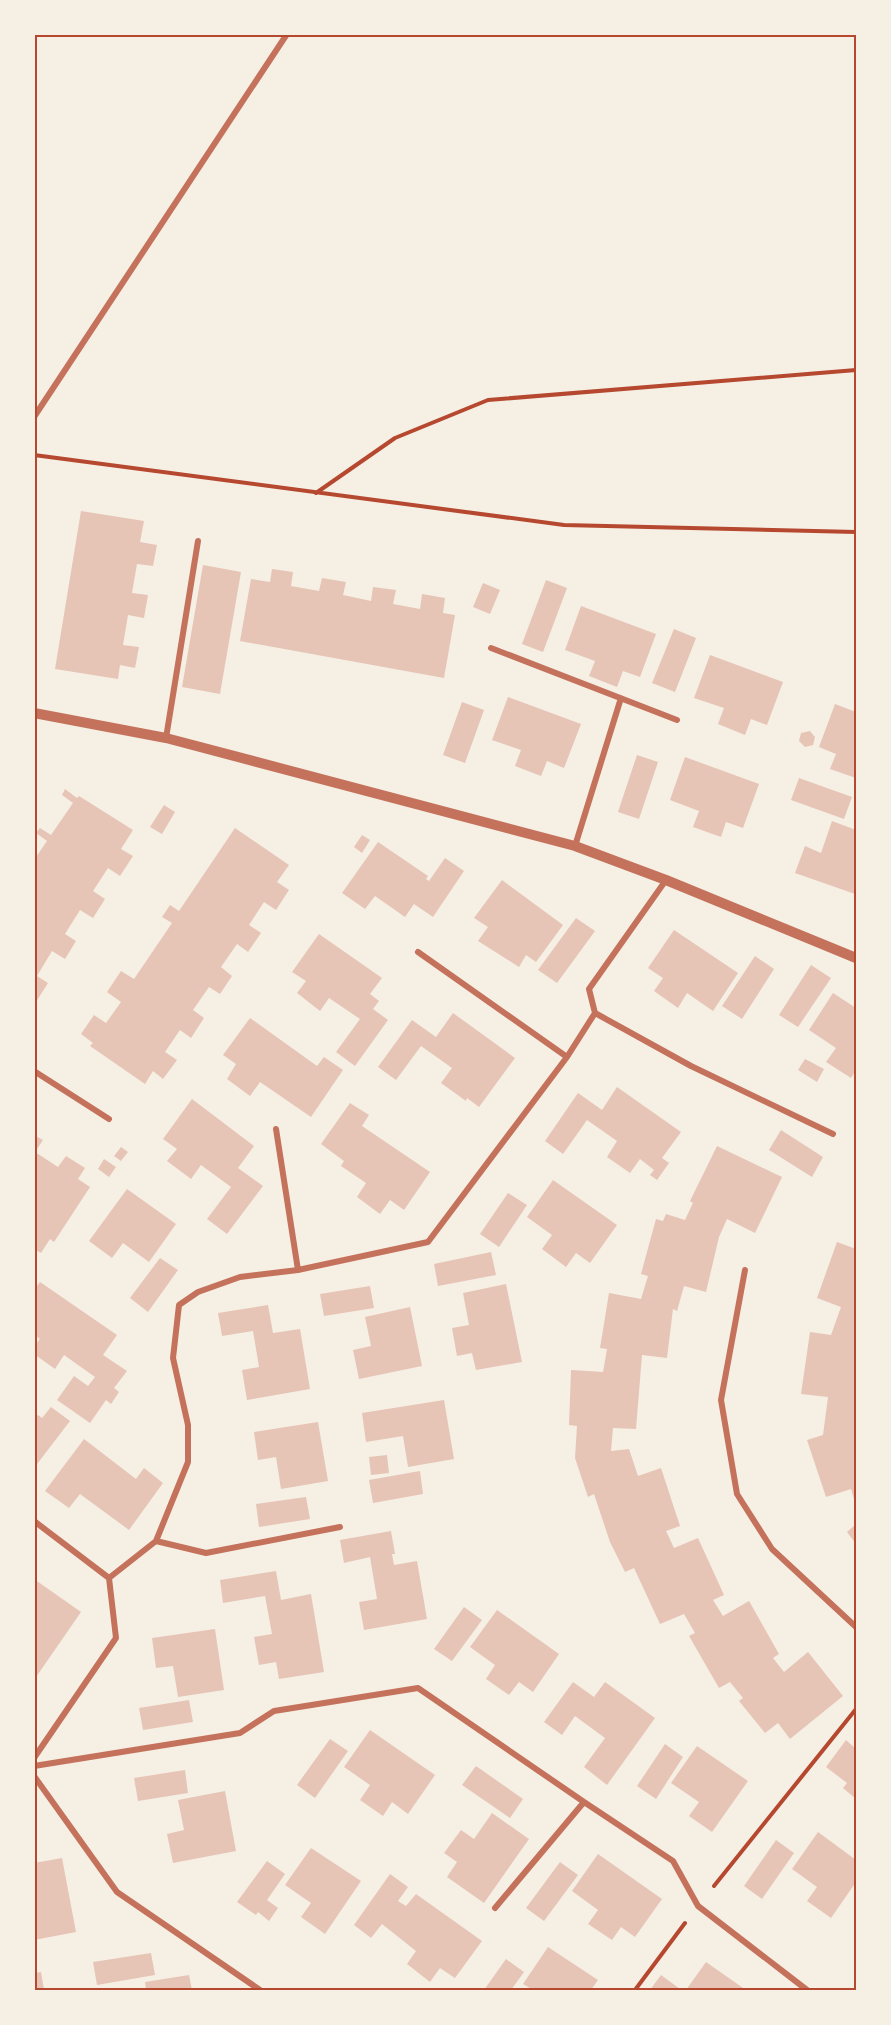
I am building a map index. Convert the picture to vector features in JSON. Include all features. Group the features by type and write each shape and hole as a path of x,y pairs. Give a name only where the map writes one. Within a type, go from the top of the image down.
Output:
{"street":[{"path":"34,417 287,34"},
{"path":"166,738 198,541"},
{"path":"491,648 677,720"},
{"path":"575,846 621,698"},
{"path":"34,713 166,738 575,846 666,880 856,958"},
{"path":"109,1578 156,1541 188,1462 188,1425 172,1358 179,1305 198,1292 240,1277 298,1270 428,1242 567,1057 595,1013 589,989 666,880"},
{"path":"418,952 567,1057"},
{"path":"595,1013 691,1066 833,1134"},
{"path":"34,1071 109,1119"},
{"path":"276,1129 298,1270"},
{"path":"745,1270 721,1401 737,1494 772,1549 856,1627"},
{"path":"34,1521 109,1578 116,1638 34,1758"},
{"path":"156,1541 206,1553 340,1527"},
{"path":"34,1766 240,1733 274,1710 418,1688 673,1861 698,1906 807,1990"},
{"path":"34,1776 117,1892 260,1990"},
{"path":"495,1908 584,1802"}],"path":[{"path":"316,493 395,438 488,400 856,370"},
{"path":"34,455 564,525 856,532"},
{"path":"635,1990 698,1906 856,1709"}],"building":[{"path":"81,511 144,521 140,542 157,545 153,566 137,564 132,593 148,595 144,618 128,615 123,645 139,647 135,668 120,665 118,679 55,669"},
{"path":"203,565 241,572 220,694 182,687"},
{"path":"272,569 293,572 291,586 319,591 322,578 346,582 343,595 371,601 373,587 396,590 393,604 420,609 422,594 445,598 443,613 455,615 444,678 240,641 251,579 270,582"},
{"path":"546,580 567,588 543,652 522,644"},
{"path":"483,583 500,590 490,614 473,607"},
{"path":"581,606 656,634 640,677 623,671 617,687 589,676 595,661 565,650"},
{"path":"674,629 696,638 675,692 652,683"},
{"path":"710,655 783,682 767,725 751,719 745,735 718,724 724,708 694,698"},
{"path":"508,697 581,724 564,768 547,761 541,776 515,766 521,750 492,740"},
{"path":"462,702 484,710 465,763 443,755"},
{"path":"835,704 856,712 856,778 830,769 836,754 819,747"},
{"path":"810,731 815,737 813,745 805,747 799,741 801,733"},
{"path":"637,755 658,762 639,819 618,812"},
{"path":"685,757 759,784 743,828 726,822 721,837 693,827 699,811 670,800"},
{"path":"799,778 852,797 844,819 791,800"},
{"path":"65,789 133,830 121,849 133,856 120,876 108,868 93,891 105,899 93,918 80,910 65,934 76,941 65,959 52,951 37,976 48,983 36,1002 34,860 47,841 36,833 40,828 51,835 73,803 62,795"},
{"path":"164,805 175,812 162,834 150,827"},
{"path":"832,821 856,830 855,894 795,873 805,846 821,853"},
{"path":"235,828 289,865 277,882 289,890 276,910 264,902 249,925 261,933 248,952 237,944 221,967 232,976 220,994 209,987 193,1010 204,1018 191,1038 180,1030 165,1052 177,1060 163,1079 153,1071 145,1084 90,1046 93,1043 81,1034 94,1015 106,1023 121,1002 107,992 121,971 134,979 172,923 162,917 170,905 179,911"},
{"path":"362,835 370,840 362,853 354,847"},
{"path":"378,842 428,876 426,879 429,881 445,858 464,871 433,917 414,904 405,917 375,896 365,909 342,893"},
{"path":"502,880 563,925 536,962 526,955 519,967 478,941 488,927 474,918"},
{"path":"576,918 595,931 557,983 538,970"},
{"path":"674,930 738,973 713,1011 687,993 678,1008 654,991 663,978 648,968"},
{"path":"319,934 382,978 370,994 379,1001 373,1009 388,1020 355,1066 336,1052 360,1019 329,998 320,1011 297,993 306,981 292,972"},
{"path":"755,956 774,969 742,1019 722,1006"},
{"path":"811,965 831,978 798,1027 779,1015"},
{"path":"833,993 856,1008 856,1070 851,1078 826,1062 836,1048 809,1030"},
{"path":"453,1013 515,1058 479,1107 467,1098 466,1101 441,1083 452,1068 421,1046 396,1080 378,1067 412,1020 436,1037"},
{"path":"250,1018 317,1066 324,1057 343,1070 311,1117 260,1082 250,1096 227,1079 236,1064 223,1055"},
{"path":"805,1059 824,1069 817,1082 798,1070"},
{"path":"617,1087 681,1132 662,1158 669,1163 657,1180 650,1175 654,1170 640,1159 630,1173 607,1157 617,1141 587,1120 563,1154 545,1141 578,1093 602,1110"},
{"path":"192,1099 254,1146 238,1168 263,1186 227,1234 207,1219 231,1187 201,1165 191,1179 167,1161 177,1149 163,1139"},
{"path":"350,1103 369,1115 362,1126 430,1172 404,1210 390,1200 380,1214 357,1197 366,1183 341,1166 344,1161 321,1144"},
{"path":"781,1130 823,1157 812,1177 769,1150"},
{"path":"34,1135 43,1140 35,1152 58,1167 66,1156 85,1168 78,1179 90,1187 54,1242 50,1239 41,1253 34,1249"},
{"path":"717,1146 782,1177 755,1233 727,1219 719,1237 706,1292 684,1286 677,1311 673,1309 667,1358 642,1355 636,1429 613,1428 611,1451 629,1449 638,1476 661,1468 680,1526 666,1531 674,1548 698,1538 724,1595 713,1600 723,1616 749,1601 779,1654 773,1658 784,1672 808,1652 843,1696 790,1739 778,1723 765,1733 739,1701 743,1698 730,1682 719,1688 689,1636 695,1633 684,1614 660,1624 634,1568 625,1572 610,1542 594,1494 588,1497 575,1458 577,1426 569,1425 571,1370 603,1372 607,1349 600,1348 609,1293 641,1299 648,1276 641,1274 656,1219 663,1221 666,1214 685,1220 693,1203 690,1201"},
{"path":"121,1147 128,1152 121,1161 114,1156"},
{"path":"104,1159 116,1167 109,1177 98,1169"},
{"path":"553,1180 617,1225 590,1263 576,1253 566,1267 542,1249 552,1235 527,1217"},
{"path":"127,1189 176,1224 149,1262 123,1243 112,1258 89,1241"},
{"path":"508,1193 527,1205 499,1247 480,1234"},
{"path":"837,1242 856,1249 856,1506 851,1489 826,1497 807,1440 823,1435 828,1397 801,1394 810,1332 831,1335 841,1307 817,1298"},
{"path":"491,1252 496,1275 438,1286 434,1264"},
{"path":"160,1258 178,1270 148,1312 130,1298"},
{"path":"40,1282 117,1335 103,1355 127,1371 114,1388 119,1392 111,1404 106,1400 90,1423 57,1400 74,1376 88,1386 95,1377 64,1355 55,1369 34,1354 34,1346 40,1339 34,1334 34,1290"},
{"path":"506,1284 522,1362 476,1370 472,1353 457,1356 452,1328 469,1325 463,1293"},
{"path":"370,1286 374,1308 324,1316 320,1294"},
{"path":"268,1305 273,1333 300,1329 310,1389 247,1400 242,1370 259,1367 253,1331 222,1336 218,1313"},
{"path":"410,1307 422,1366 359,1379 353,1350 371,1346 365,1317"},
{"path":"444,1400 454,1459 408,1467 403,1436 366,1442 362,1413"},
{"path":"51,1407 70,1421 34,1468 34,1416 38,1415 42,1418"},
{"path":"318,1422 328,1481 281,1489 276,1457 258,1460 254,1432"},
{"path":"84,1439 136,1479 144,1468 163,1483 129,1530 80,1494 69,1508 45,1491"},
{"path":"387,1455 389,1473 371,1475 369,1457"},
{"path":"420,1471 423,1494 373,1503 369,1480"},
{"path":"306,1497 310,1519 259,1527 256,1504"},
{"path":"856,1524 856,1544 847,1532"},
{"path":"391,1531 395,1554 392,1554 394,1565 417,1561 427,1619 364,1630 359,1602 377,1599 370,1557 344,1563 340,1540"},
{"path":"276,1571 281,1600 311,1594 324,1672 279,1679 276,1662 259,1665 254,1637 272,1634 265,1596 223,1603 220,1580"},
{"path":"34,1579 81,1612 34,1680"},
{"path":"464,1607 482,1620 452,1661 434,1649"},
{"path":"497,1610 559,1654 533,1692 519,1682 509,1695 486,1679 495,1665 470,1647"},
{"path":"215,1629 224,1690 178,1697 173,1666 156,1668 152,1638"},
{"path":"573,1682 594,1697 605,1682 655,1718 607,1785 584,1767 605,1738 575,1716 562,1735 544,1722"},
{"path":"189,1700 193,1722 143,1730 139,1708"},
{"path":"370,1730 435,1775 408,1814 392,1802 383,1816 360,1800 370,1785 344,1767"},
{"path":"330,1739 348,1751 315,1798 297,1785"},
{"path":"846,1740 856,1749 856,1799 843,1788 847,1783 826,1767"},
{"path":"665,1744 683,1757 656,1799 637,1786"},
{"path":"697,1746 748,1781 712,1832 689,1816 699,1802 671,1783"},
{"path":"476,1766 523,1799 510,1818 462,1785"},
{"path":"185,1770 188,1793 138,1801 134,1778"},
{"path":"225,1791 236,1851 173,1863 167,1834 184,1830 178,1800"},
{"path":"492,1813 529,1839 484,1903 447,1877 457,1862 444,1853 461,1830 474,1839"},
{"path":"818,1832 856,1860 856,1882 831,1918 807,1901 817,1887 792,1869"},
{"path":"776,1840 794,1853 762,1899 744,1886"},
{"path":"311,1848 361,1881 325,1934 301,1917 311,1903 285,1885"},
{"path":"598,1854 662,1899 635,1937 621,1927 612,1940 588,1924 598,1910 572,1891"},
{"path":"62,1858 76,1932 34,1940 34,1863"},
{"path":"267,1861 285,1874 267,1900 278,1908 269,1921 258,1912 256,1915 237,1902"},
{"path":"560,1862 578,1875 544,1921 526,1908"},
{"path":"390,1874 408,1887 398,1901 406,1906 416,1894 482,1941 455,1978 440,1968 430,1982 407,1964 416,1951 382,1924 371,1938 354,1925"},
{"path":"548,1947 598,1980 591,1990 533,1990 523,1984"},
{"path":"151,1953 155,1975 97,1985 93,1962"},
{"path":"506,1959 524,1972 511,1990 484,1990"},
{"path":"706,1962 746,1990 686,1990"},
{"path":"41,1972 44,1990 34,1990 34,1973"},
{"path":"189,1975 192,1990 146,1990 145,1982"},
{"path":"661,1975 680,1989 650,1990"}]}
